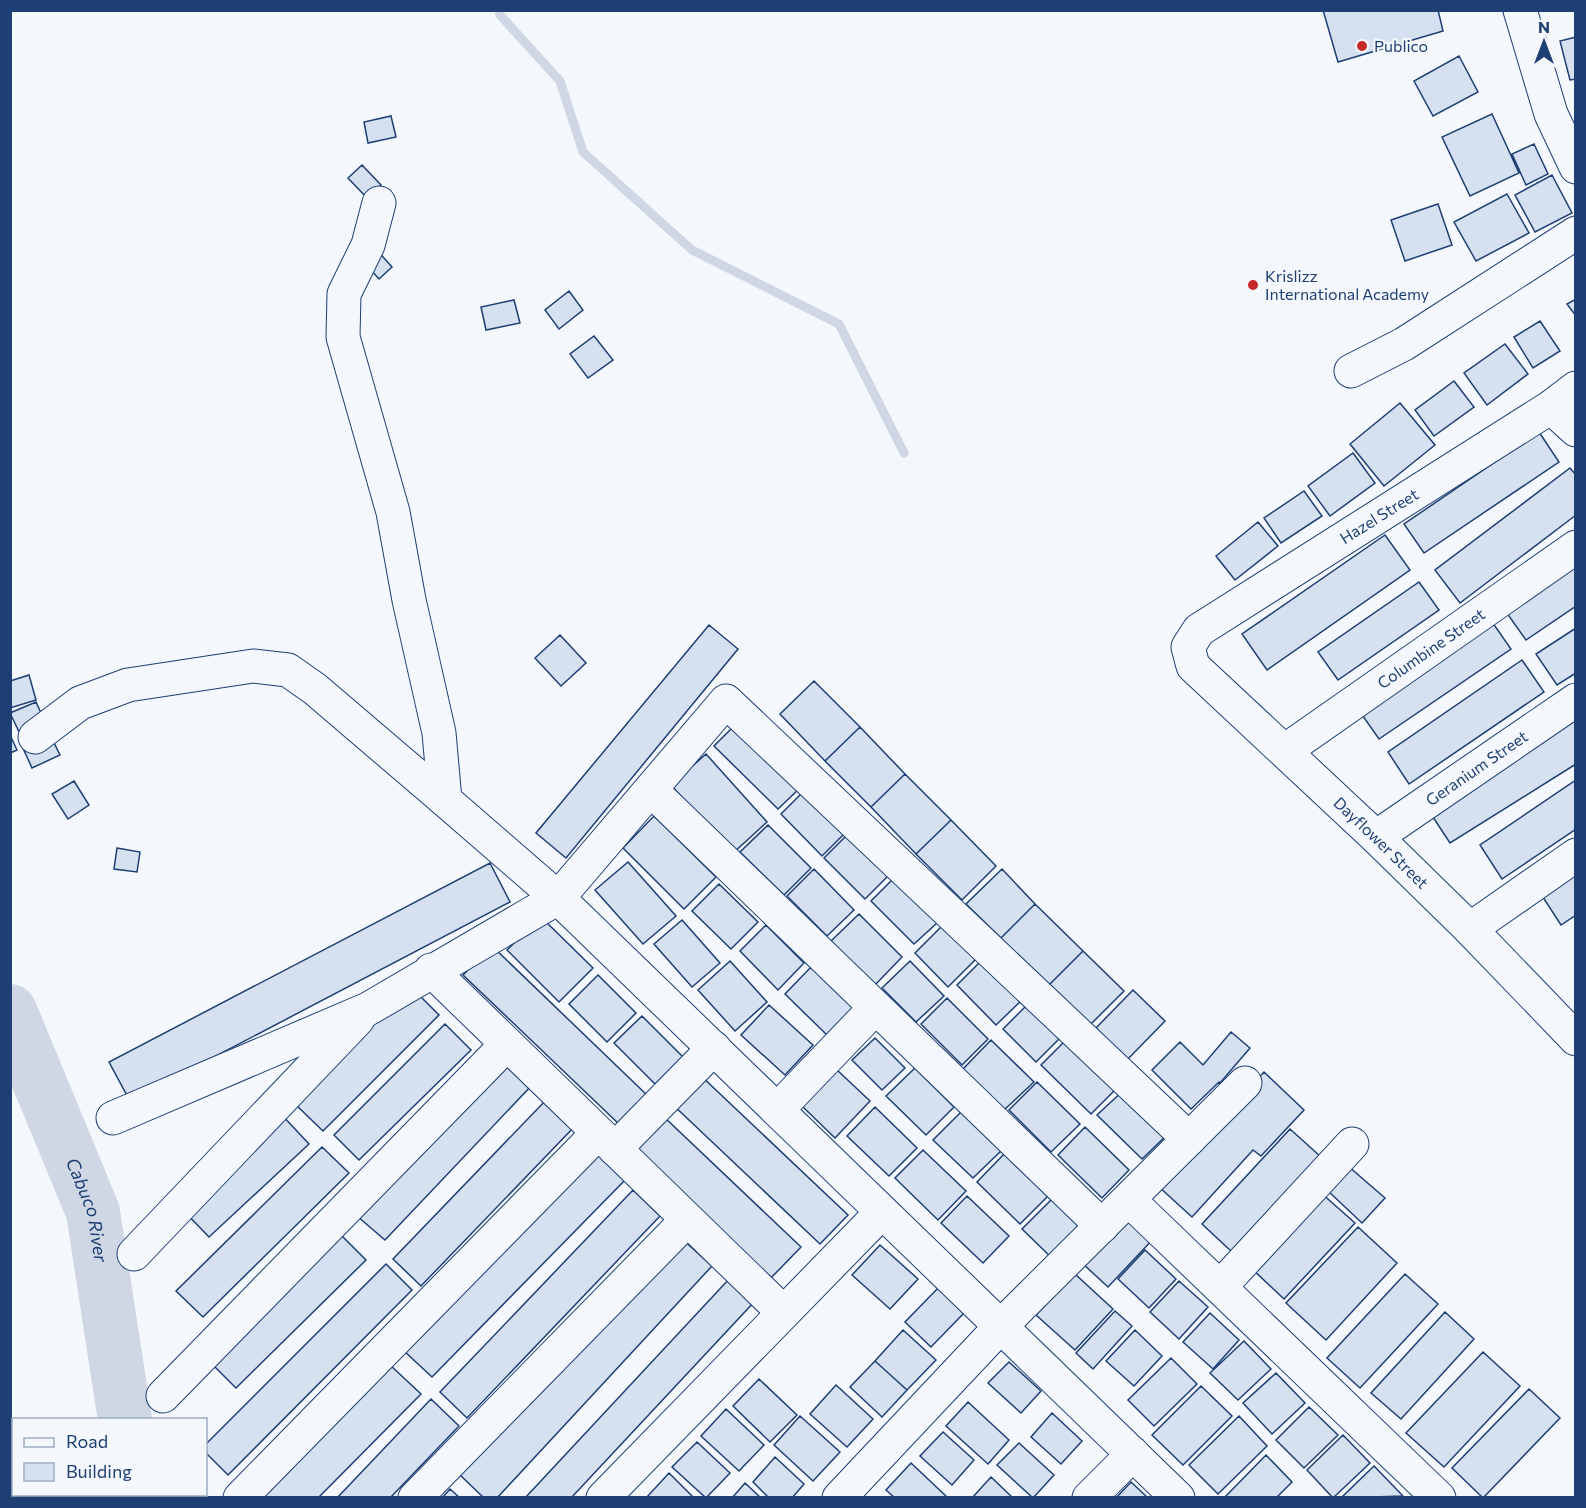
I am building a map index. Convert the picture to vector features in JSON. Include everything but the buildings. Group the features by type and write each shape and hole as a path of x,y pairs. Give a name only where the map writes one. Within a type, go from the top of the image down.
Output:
{"street":[{"path":"1520,10 1551,114 1575,167"},
{"path":"379,204 368,245 344,294 343,337 393,512 409,600 439,733 445,800"},
{"path":"1351,371 1404,344 1575,232"},
{"path":"1563,398 1575,430"},
{"name":"Hazel Street","path":"1188,647 1199,630 1563,398"},
{"name":"Columbine Street","path":"1286,750 1575,547"},
{"name":"Dayflower Street","path":"1188,647 1193,666 1286,750 1570,1025"},
{"path":"35,737 80,703 128,685 253,666 288,670 315,689 558,898 1178,1497"},
{"name":"Geranium Street","path":"1376,837 1575,700"},
{"path":"113,1118 368,1008 558,898 726,701 1188,1139"},
{"path":"651,790 1102,1226"},
{"path":"1470,929 1575,855"},
{"path":"431,970 783,1312"},
{"path":"134,1254 368,1008"},
{"path":"777,1110 875,1008"},
{"path":"163,1396 507,1044"},
{"path":"240,1497 606,1141 714,1048"},
{"path":"839,1497 1001,1326 1245,1083"},
{"path":"1221,1286 1352,1144"},
{"path":"1130,1200 1439,1497"},
{"path":"603,1497 882,1212"},
{"path":"416,1497 687,1220"},
{"path":"1089,1497 1133,1454"}],"waterway":[{"path":"499,10 500,15 560,81 583,152 692,250 839,324 904,453"},
{"name":"Cabuco River","path":"10,1011 93,1212 125,1418"}],"place":[{"name":"Publico","path":"1362,46"},
{"name":"Krislizz International Academy","path":"1253,285"}]}
